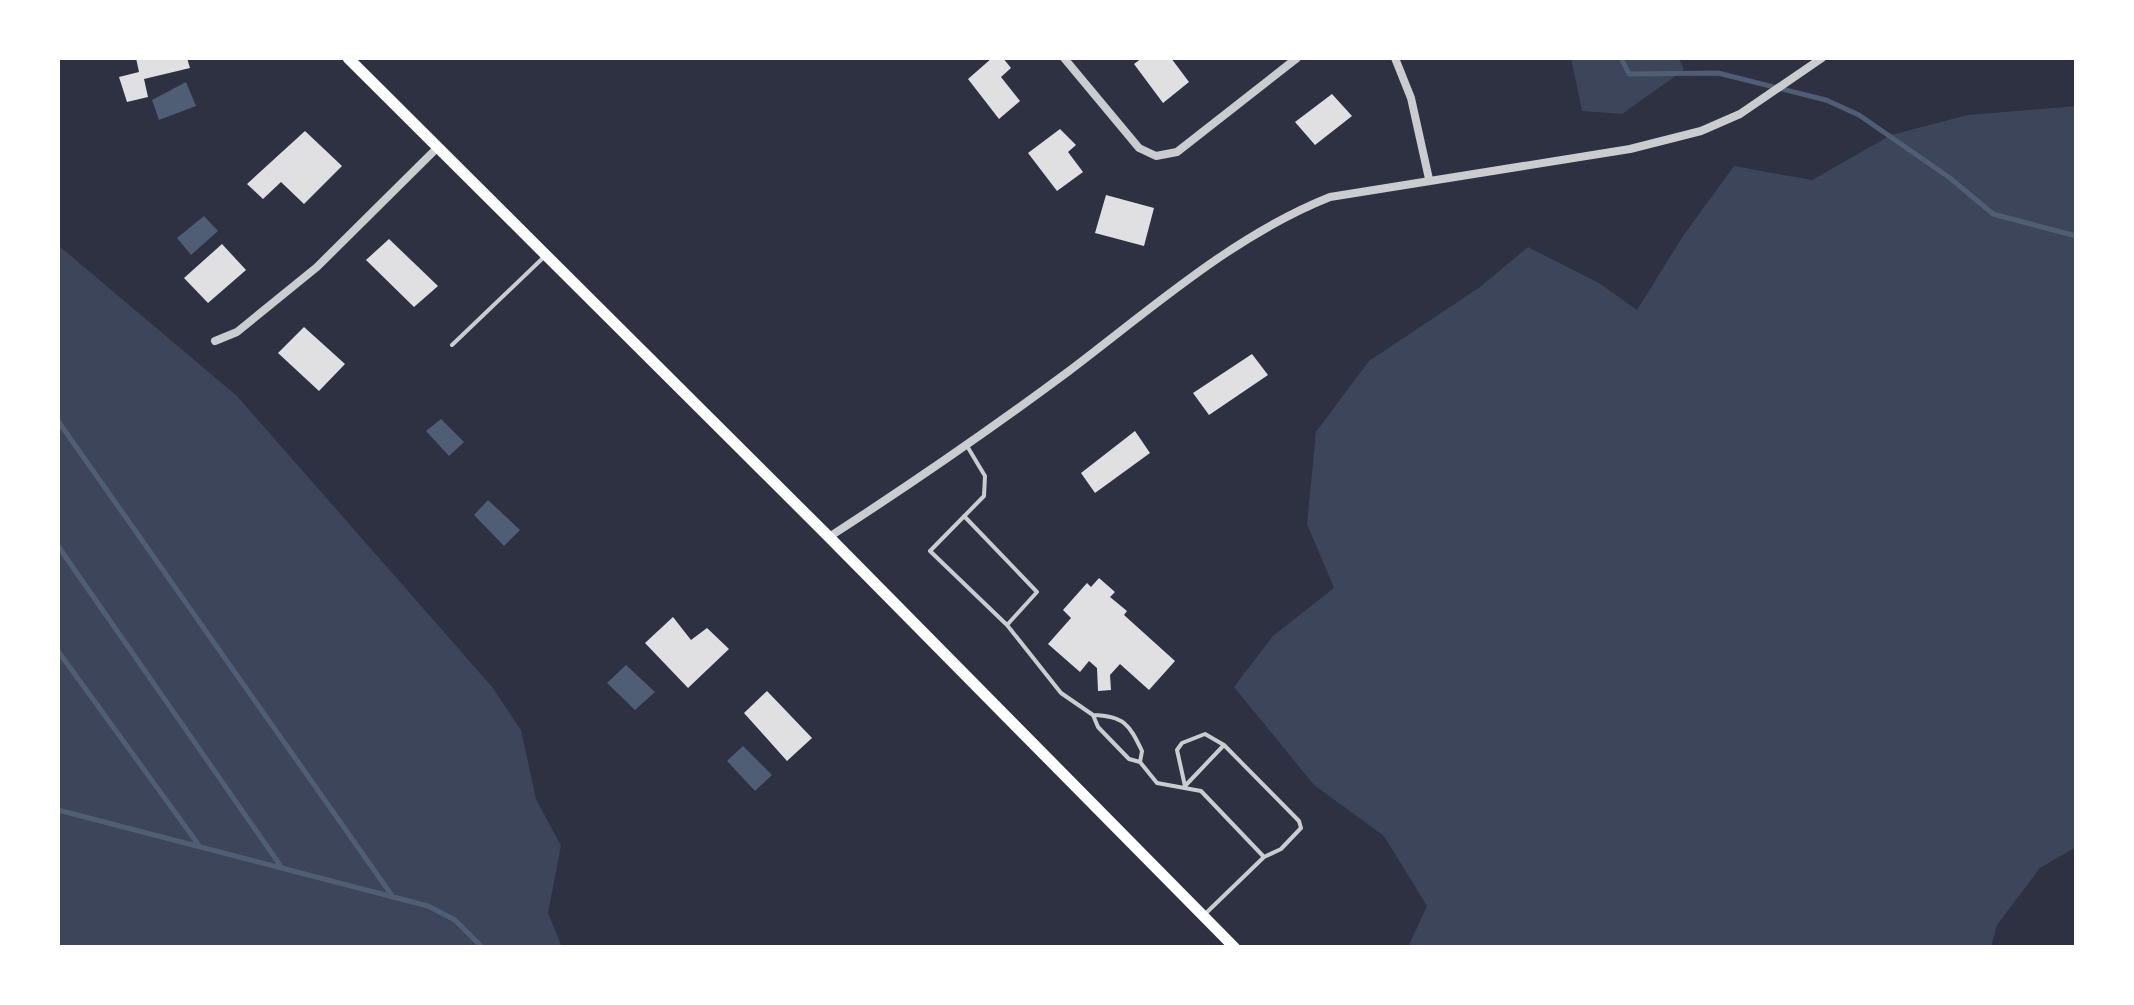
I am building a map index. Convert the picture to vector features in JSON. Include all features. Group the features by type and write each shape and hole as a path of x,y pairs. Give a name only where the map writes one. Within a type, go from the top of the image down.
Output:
{"main road":[{"path":"348,58 1235,948"}],"street":[{"path":"1064,58 1139,148 1156,156 1177,152 1297,58"},
{"path":"1394,58 1410,98 1429,179"},
{"path":"829,537 967,446 1286,214 1330,197 1630,149 1701,131 1740,114 1822,58"},
{"path":"215,341 237,332 317,267 438,147"}],"lane":[{"path":"452,345 544,256"},
{"path":"967,446 985,476 984,496 930,551 1007,625 1061,693 1093,716 1098,727 1129,759 1140,762 1157,783 1201,792 1264,857"},
{"path":"964,516 1038,592 1007,625"},
{"path":"1093,716 1114,716 1124,722 1142,750 1140,762"},
{"path":"1185,786 1177,750 1182,743 1205,734 1224,745 1299,820 1301,828 1281,849 1264,857 1204,916"},
{"path":"1185,786 1224,745"}],"shaded area":[{"path":"1571,58 1679,58 1684,70 1622,114 1582,111"},
{"path":"186,82 196,106 159,120 152,100"},
{"path":"2076,106 2076,847 2040,868 1997,925 1991,947 1408,947 1427,906 1384,836 1314,785 1234,687 1273,636 1334,588 1307,524 1316,432 1369,361 1480,287 1528,247 1599,283 1637,310 1683,236 1734,166 1812,180 1891,135 1968,115"},
{"path":"204,216 218,231 191,255 177,238"},
{"path":"58,245 237,396 493,688 521,730 536,799 561,846 548,913 562,947 58,947"},
{"path":"441,419 464,442 449,456 426,431"},
{"path":"488,500 520,530 504,546 474,515"},
{"path":"626,665 655,692 635,710 607,683"},
{"path":"743,746 772,775 755,791 727,761"}],"building":[{"path":"136,58 187,58 190,68 144,79 148,97 127,102 119,77 139,72"},
{"path":"992,58 1003,58 1011,68 1001,77 1020,101 999,119 968,79"},
{"path":"1142,58 1171,58 1189,82 1163,103 1134,64"},
{"path":"1332,94 1352,116 1315,145 1295,122"},
{"path":"1060,129 1076,145 1068,152 1083,172 1057,191 1028,153"},
{"path":"305,131 342,166 304,204 281,182 263,199 247,184"},
{"path":"1106,195 1154,208 1144,246 1095,233"},
{"path":"389,239 438,286 414,307 366,260"},
{"path":"222,244 246,270 208,303 184,278"},
{"path":"304,327 345,364 319,391 278,353"},
{"path":"1252,354 1268,375 1209,415 1193,393"},
{"path":"1135,431 1150,453 1095,493 1081,473"},
{"path":"1099,578 1115,592 1110,597 1127,611 1124,615 1175,661 1149,690 1120,664 1110,675 1111,690 1098,691 1097,668 1089,661 1080,672 1048,644 1071,618 1063,610 1087,583 1091,587"},
{"path":"673,617 691,640 707,628 729,649 688,688 645,643"},
{"path":"767,691 812,738 787,761 744,713"}],"waterway":[{"path":"1621,58 1629,74 1718,73 1826,100 1859,115 1950,178 1993,214 2076,236"},
{"path":"58,421 393,897"},
{"path":"58,546 280,865"},
{"path":"58,651 198,844"},
{"path":"58,810 428,906 455,920 483,948"}]}
